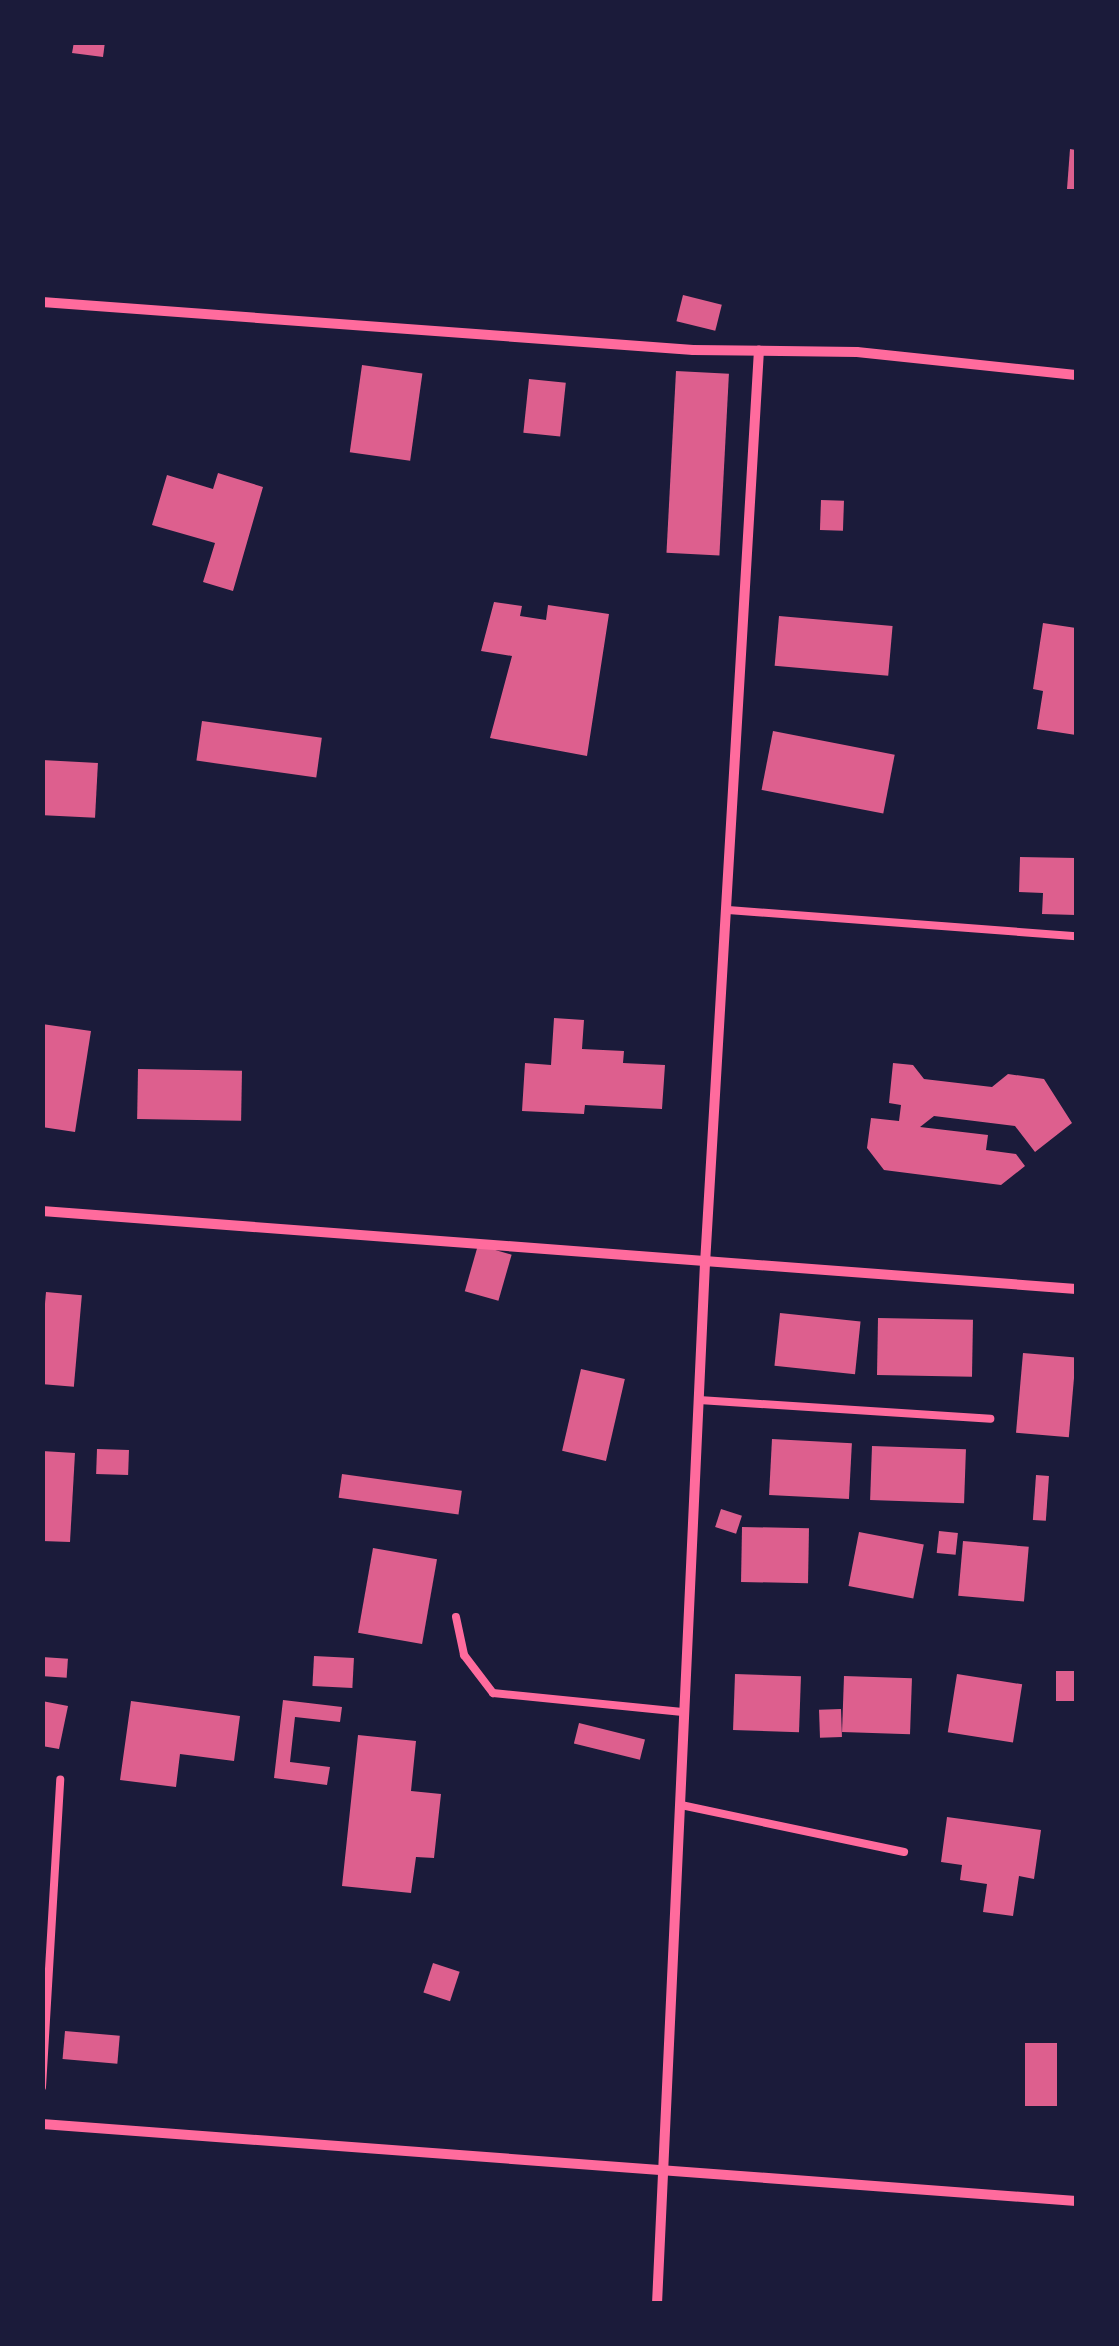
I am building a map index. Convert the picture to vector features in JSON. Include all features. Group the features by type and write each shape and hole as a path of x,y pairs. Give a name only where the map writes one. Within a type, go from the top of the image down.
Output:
{"street":[{"path":"42,302 759,350 857,352 1076,375"},
{"path":"656,2304 705,1264 759,350"},
{"path":"42,1211 1076,1289"},
{"path":"42,2124 665,2167 1076,2202"}],"lane":[{"path":"728,910 1076,936"},
{"path":"699,1400 990,1419"},
{"path":"456,1617 464,1655 493,1694 686,1712"},
{"path":"42,2087 60,1780"},
{"path":"681,1804 904,1852"}],"building":[{"path":"74,42 105,42 103,57 72,53"},
{"path":"1070,149 1076,150 1076,189 1067,189"},
{"path":"683,295 722,305 715,331 676,321"},
{"path":"362,365 422,373 410,461 350,452"},
{"path":"676,371 729,374 719,556 666,553"},
{"path":"529,379 566,383 560,437 523,433"},
{"path":"218,473 263,487 233,591 203,582 215,543 152,525 167,475 213,489"},
{"path":"821,500 844,501 843,531 820,530"},
{"path":"494,602 522,606 520,616 546,620 548,605 609,614 587,756 490,738 512,656 481,651"},
{"path":"779,616 893,626 888,676 775,666"},
{"path":"1043,623 1076,628 1076,735 1037,729 1043,691 1033,689"},
{"path":"202,721 322,738 316,777 196,761"},
{"path":"773,731 895,755 883,814 762,790"},
{"path":"42,760 98,763 95,818 42,815"},
{"path":"1020,857 1076,858 1076,915 1042,914 1043,893 1019,892"},
{"path":"554,1018 584,1020 582,1049 624,1051 623,1063 665,1065 662,1109 585,1105 584,1114 522,1111 525,1063 551,1065"},
{"path":"42,1024 91,1031 75,1132 42,1127"},
{"path":"893,1063 913,1065 924,1079 992,1087 1008,1074 1044,1079 1072,1123 1035,1152 1015,1126 934,1116 920,1127 988,1135 986,1150 1016,1154 1025,1166 1001,1185 884,1170 867,1148 871,1118 899,1121 901,1105 889,1103"},
{"path":"138,1069 242,1071 241,1121 137,1119"},
{"path":"478,1245 512,1255 498,1301 465,1291"},
{"path":"46,1292 82,1295 74,1387 42,1384"},
{"path":"780,1313 861,1321 855,1374 774,1366"},
{"path":"878,1318 973,1320 972,1377 877,1375"},
{"path":"1023,1353 1076,1358 1069,1437 1016,1433"},
{"path":"581,1369 625,1379 606,1461 562,1451"},
{"path":"772,1439 852,1443 849,1499 769,1495"},
{"path":"872,1446 966,1449 964,1503 870,1500"},
{"path":"97,1449 129,1450 128,1475 96,1474"},
{"path":"42,1451 75,1453 70,1542 42,1541"},
{"path":"342,1474 462,1491 458,1515 339,1498"},
{"path":"1036,1475 1049,1476 1046,1521 1033,1520"},
{"path":"721,1509 742,1516 736,1534 715,1527"},
{"path":"742,1527 809,1528 808,1583 741,1582"},
{"path":"939,1531 958,1533 956,1555 937,1553"},
{"path":"859,1532 924,1545 913,1599 849,1586"},
{"path":"963,1541 1029,1547 1024,1602 958,1596"},
{"path":"373,1548 437,1559 422,1644 358,1633"},
{"path":"314,1656 354,1658 352,1688 312,1686"},
{"path":"42,1657 68,1659 67,1678 42,1676"},
{"path":"1056,1671 1076,1671 1076,1701 1056,1701"},
{"path":"735,1674 801,1676 799,1732 733,1730"},
{"path":"957,1674 1022,1684 1013,1743 948,1732"},
{"path":"844,1676 912,1678 910,1734 842,1732"},
{"path":"283,1700 342,1707 340,1722 295,1717 290,1762 330,1767 327,1785 274,1778"},
{"path":"42,1701 68,1706 59,1749 42,1746"},
{"path":"131,1701 240,1716 234,1761 180,1754 176,1787 120,1780"},
{"path":"841,1709 842,1737 820,1738 819,1710"},
{"path":"579,1723 645,1739 640,1760 574,1743"},
{"path":"358,1735 416,1741 411,1791 441,1794 434,1858 416,1857 411,1893 342,1886"},
{"path":"947,1817 1041,1830 1034,1879 1019,1876 1013,1916 983,1912 987,1884 960,1880 962,1865 941,1862"},
{"path":"433,1963 460,1972 450,2001 423,1992"},
{"path":"65,2031 120,2036 117,2064 63,2059"},
{"path":"1025,2043 1057,2043 1057,2106 1025,2106"}]}
